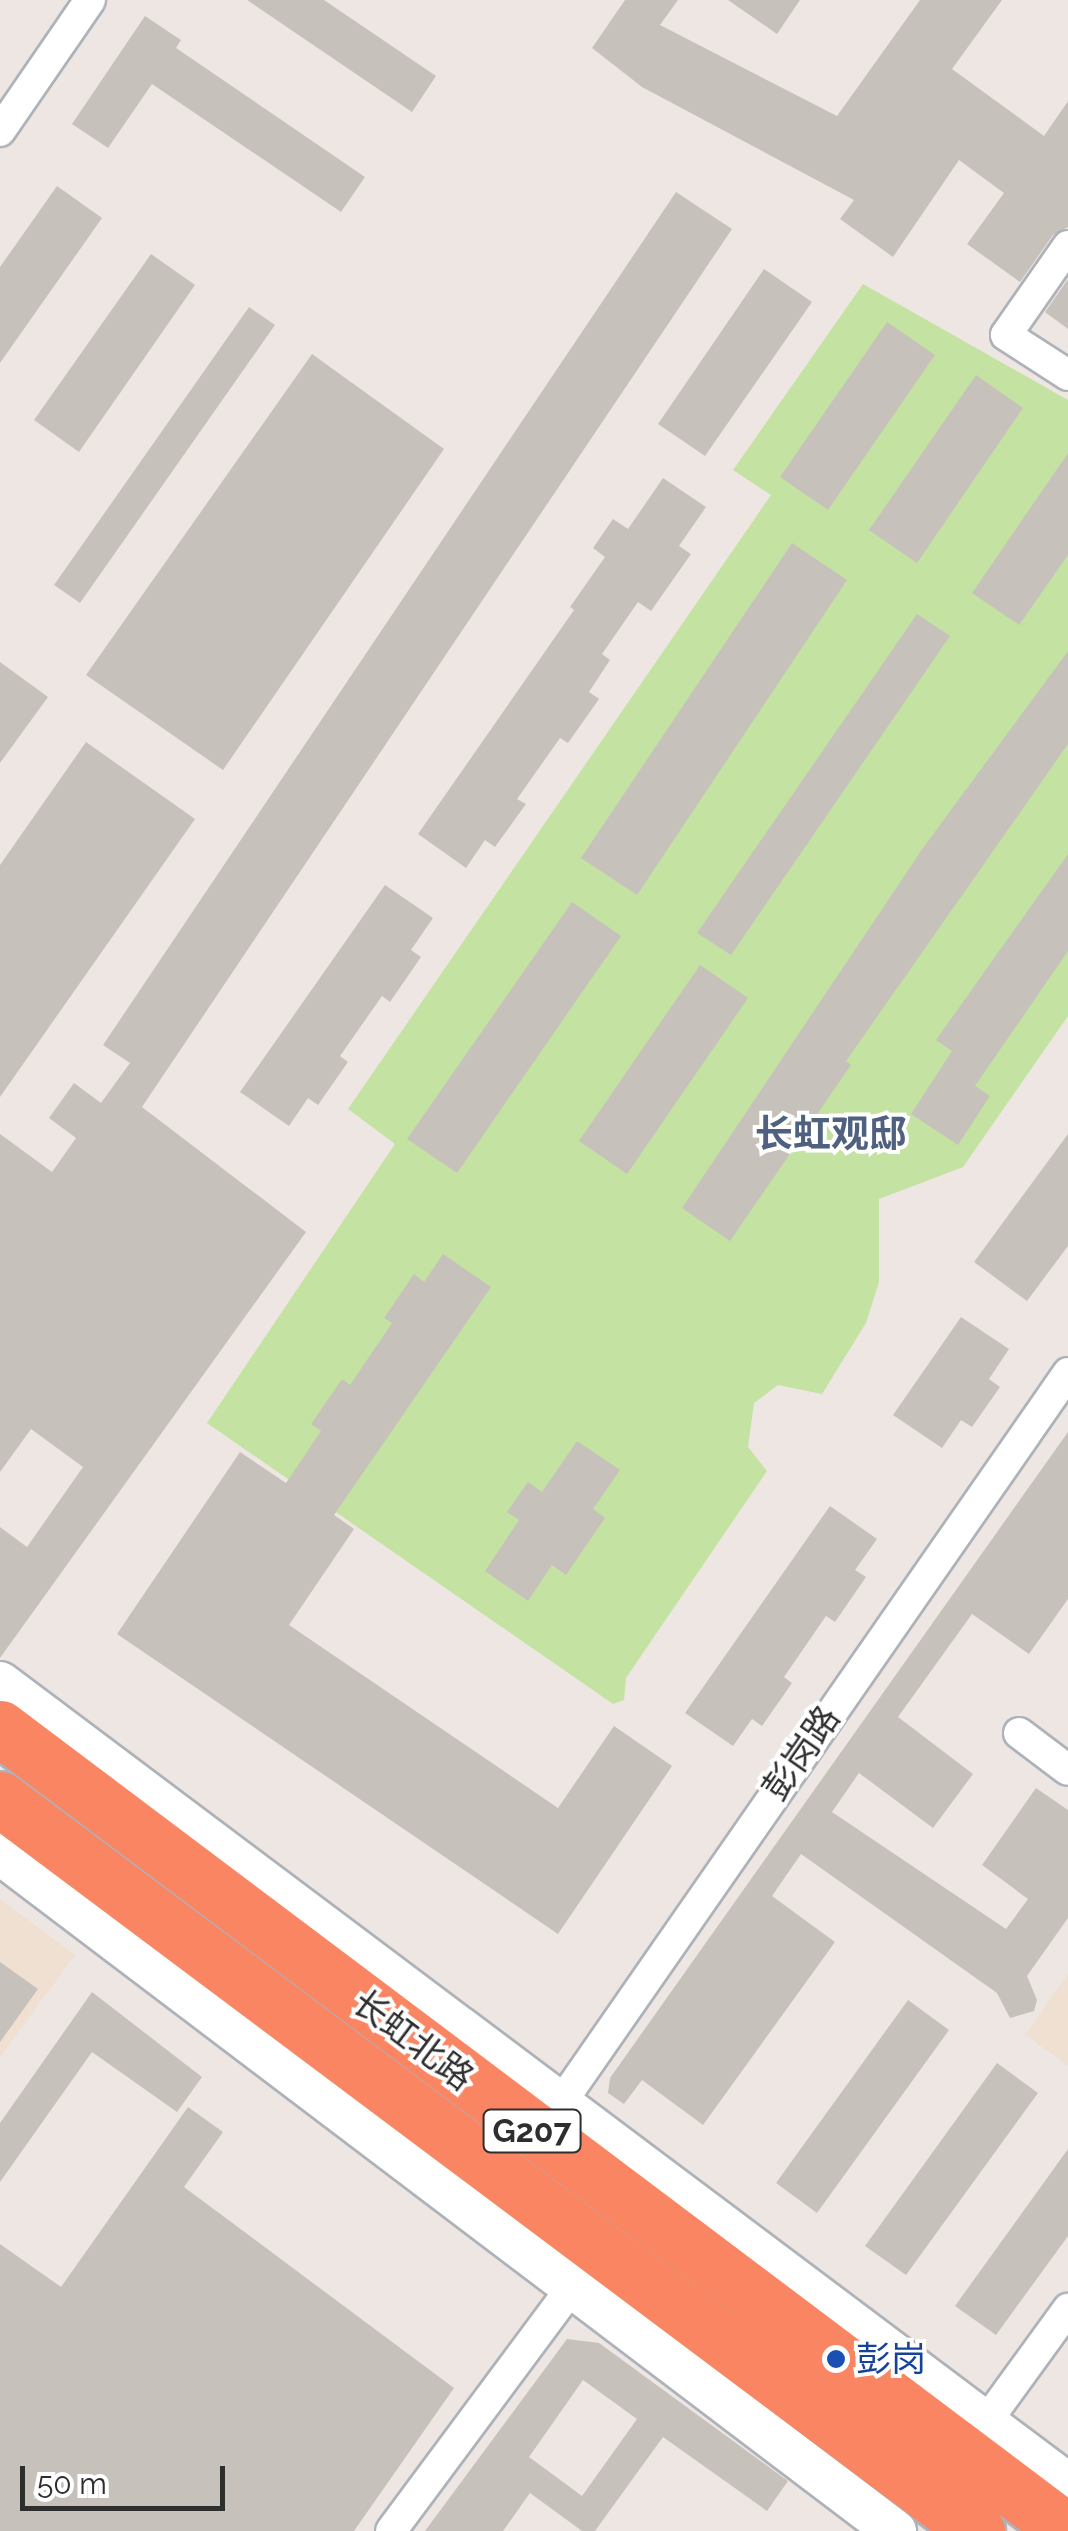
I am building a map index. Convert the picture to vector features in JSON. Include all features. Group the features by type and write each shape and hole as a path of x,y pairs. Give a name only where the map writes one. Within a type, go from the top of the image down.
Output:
{"highway":[{"name":"长虹北路","path":"0,1728 549,2120 1067,2531"},
{"name":"长虹北路","path":"0,1800 584,2270 977,2531"}],"street":[{"path":"0,130 90,0"},
{"path":"1068,246 1006,335 1068,374"},
{"name":"彭岗路","path":"549,2120 1068,1373"},
{"path":"0,1683 549,2120 1068,2485"},
{"path":"1019,1733 1068,1770"},
{"path":"0,1853 584,2270 894,2531"},
{"path":"391,2531 584,2270"},
{"path":"983,2426 1068,2309"}],"shaded area":[{"path":"0,1899 75,1955 0,2057"},
{"path":"1068,1974 1068,2065 1025,2035"}],"green space":[{"path":"863,284 1068,400 1068,1016 963,1167 879,1199 879,1282 866,1323 822,1394 778,1385 754,1403 748,1447 767,1471 626,1678 624,1700 613,1704 207,1423 395,1144 348,1109 771,495 733,470"}],"building":[{"path":"247,0 324,0 436,76 412,112"},
{"path":"625,0 678,0 660,25 837,116 920,0 1002,0 952,69 1044,136 1068,101 1068,227 1053,235 1020,282 967,244 1004,193 959,160 893,257 840,219 854,200 642,87 592,48"},
{"path":"728,0 800,0 777,34"},
{"path":"145,16 181,40 176,48 365,177 341,212 152,84 108,148 72,124"},
{"path":"57,186 102,218 0,363 0,267"},
{"path":"676,192 732,229 142,1107 306,1232 0,1658 0,1527 27,1547 83,1467 31,1429 0,1472 0,1134 52,1172 76,1138 49,1118 74,1083 101,1103 130,1063 103,1045"},
{"path":"151,254 195,285 79,452 34,420"},
{"path":"764,269 812,302 705,456 658,424"},
{"path":"1068,279 1068,329 1045,312"},
{"path":"249,307 275,325 80,603 54,585"},
{"path":"887,322 935,355 828,510 780,477"},
{"path":"312,354 444,449 223,770 86,675"},
{"path":"976,375 1023,408 917,563 869,530"},
{"path":"1068,453 1068,555 1019,625 972,593"},
{"path":"663,478 706,507 679,546 691,554 651,611 638,602 602,654 610,660 589,692 599,699 568,743 560,738 517,799 526,804 495,847 485,840 466,868 418,834 574,610 570,607 605,557 593,548 613,519 628,529"},
{"path":"792,543 847,580 637,895 581,858"},
{"path":"917,614 950,636 731,955 697,933"},
{"path":"1068,651 1068,744 846,1061 851,1065 730,1241 682,1208 923,848"},
{"path":"0,662 48,697 0,763"},
{"path":"86,742 195,819 0,1097 0,865"},
{"path":"1068,854 1068,951 975,1086 990,1096 958,1145 911,1114 952,1051 936,1040"},
{"path":"385,885 433,918 411,950 421,957 390,1002 382,996 340,1056 348,1062 318,1105 308,1098 289,1126 240,1092"},
{"path":"572,902 621,936 457,1173 407,1139"},
{"path":"700,965 748,998 627,1174 579,1141"},
{"path":"1068,1134 1068,1246 1027,1301 974,1262"},
{"path":"443,1254 491,1287 334,1515 354,1529 289,1625 558,1808 614,1726 672,1766 558,1934 117,1634 240,1452 286,1483 321,1431 311,1424 342,1379 350,1385 392,1323 384,1318 414,1274 424,1282"},
{"path":"961,1317 1009,1349 989,1379 1000,1387 972,1427 961,1420 942,1448 893,1415"},
{"path":"1068,1432 1068,1599 1029,1654 972,1614 898,1717 973,1774 933,1828 859,1773 832,1812 1006,1929 1028,1899 982,1865 1036,1788 1068,1810 1068,1918 1027,1976 1037,2000 1034,2011 1010,2018 997,1993 801,1854 772,1896 835,1942 703,2125 642,2080 624,2104 608,2093 610,2078"},
{"path":"577,1441 620,1470 593,1509 605,1518 566,1575 552,1565 528,1601 485,1571 519,1520 507,1512 528,1482 542,1492"},
{"path":"830,1506 877,1539 855,1570 866,1577 835,1622 826,1616 784,1677 792,1683 762,1726 752,1719 733,1746 685,1713"},
{"path":"0,1962 38,1989 0,2042"},
{"path":"92,1992 202,2077 177,2112 92,2052 0,2182 0,2123"},
{"path":"908,2000 949,2030 817,2213 776,2183"},
{"path":"997,2063 1038,2093 906,2275 865,2246"},
{"path":"188,2107 223,2132 184,2187 454,2388 354,2531 0,2531 0,2244 61,2287"},
{"path":"1068,2149 1068,2236 996,2335 955,2306"},
{"path":"567,2339 599,2343 788,2481 767,2511 663,2437 595,2531 582,2531 530,2493 503,2531 425,2531","holes":["583,2380 637,2419 582,2496 529,2457"]}],"place":[{"name":"彭岗","path":"836,2359"}],"district":[{"name":"长虹观邸","path":"831,1134"}]}
